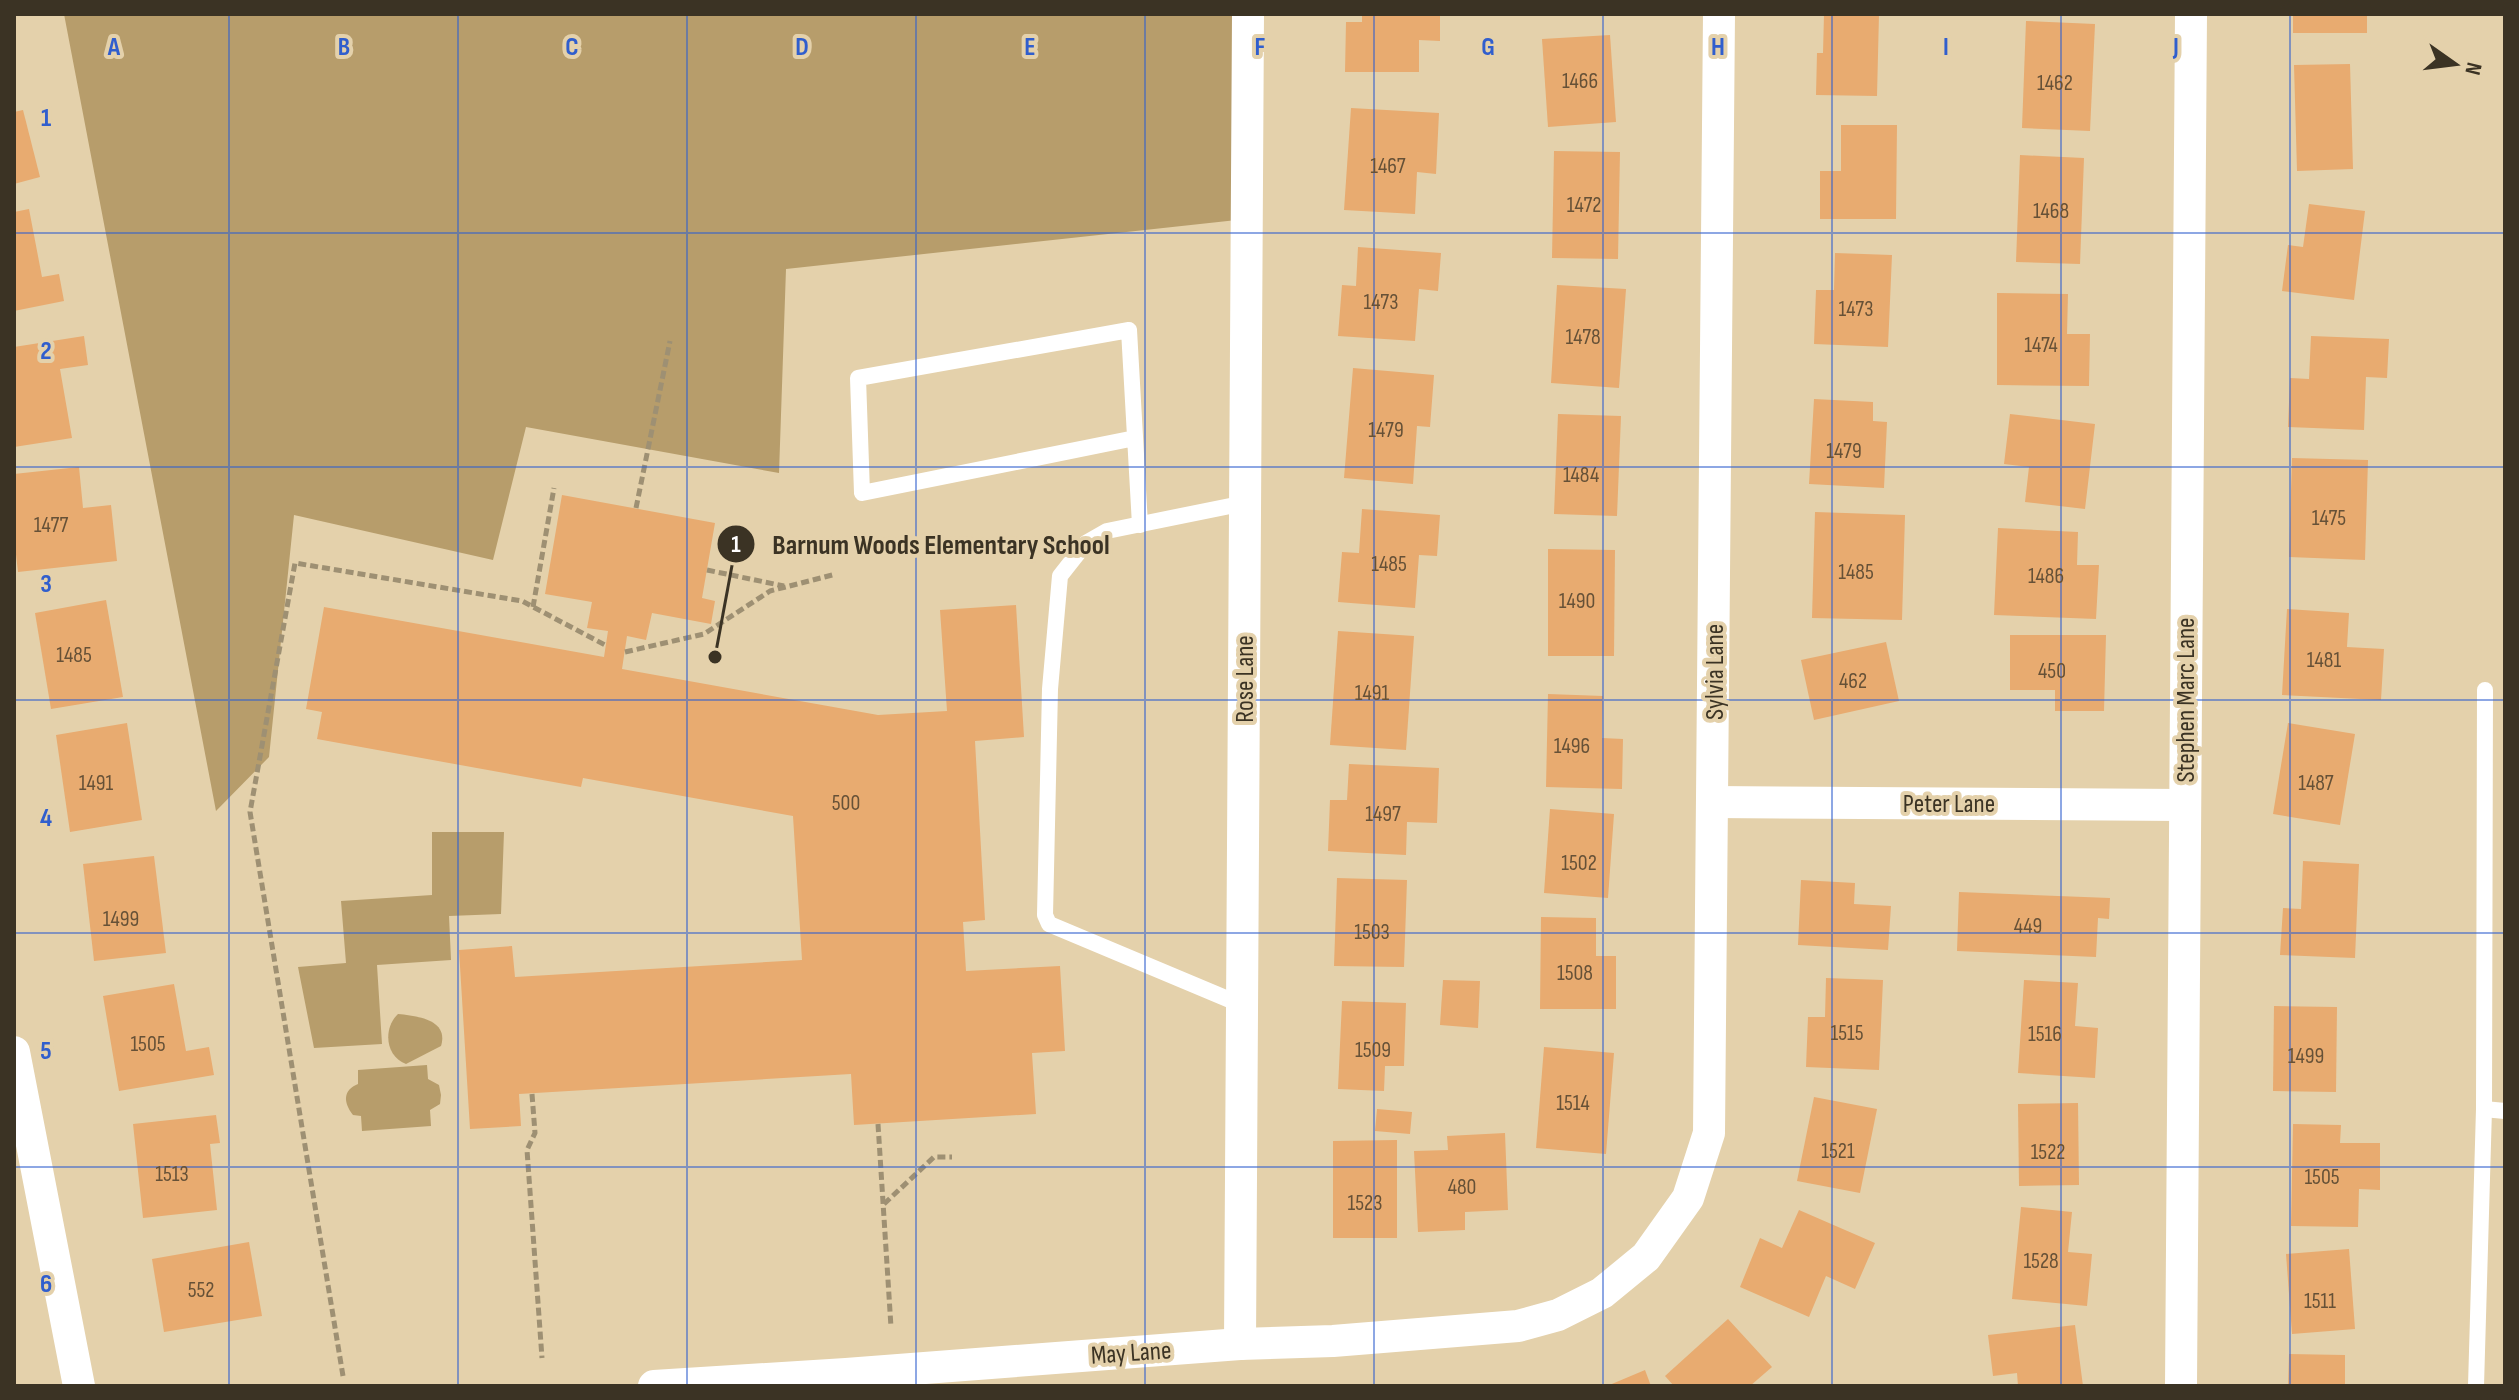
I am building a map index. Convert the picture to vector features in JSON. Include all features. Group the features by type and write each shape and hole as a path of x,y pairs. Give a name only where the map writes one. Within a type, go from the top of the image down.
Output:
{"street":[{"name":"Rose Lane","path":"1240,1344 1248,14"},
{"name":"Sylvia Lane","path":"1602,1293 1646,1257 1688,1198 1709,1133 1719,14"},
{"name":"Stephen Marc Lane","path":"2181,1386 2191,14"},
{"name":"Peter Lane","path":"1713,802 2184,805"},
{"path":"14,1052 79,1386"},
{"name":"May Lane","path":"654,1386 846,1380 1240,1344 1333,1341 1518,1326 1558,1315 1602,1293"}],"lane":[{"path":"1135,438 862,493 858,378 1129,330 1140,525"},
{"path":"1242,1005 1049,924 1045,915 1050,689 1060,576 1086,543 1107,531 1245,503"},
{"path":"2476,1386 2484,1109 2485,690"},
{"path":"2484,1109 2505,1111"}],"path":[{"path":"636,508 670,341"},
{"path":"533,607 554,488"},
{"path":"343,1376 250,812 295,563 522,601 605,645"},
{"path":"707,570 789,587"},
{"path":"625,652 704,634 770,591 836,574"},
{"path":"532,1094 535,1133 527,1150 542,1358"},
{"path":"878,1124 891,1327"},
{"path":"883,1205 934,1157 952,1157"}],"shaded area":[{"path":"64,14 1248,14 1246,219 786,269 779,473 526,427 493,560 294,515 269,757 216,811"},
{"path":"432,832 504,832 501,914 449,916 451,960 377,965 382,1044 314,1048 298,967 346,963 341,901 432,895"},
{"path":"398,1014 423,1018 436,1025 442,1037 441,1046 406,1064 399,1060 388,1041 390,1027"},
{"path":"427,1065 428,1079 439,1085 441,1095 440,1104 430,1110 431,1126 362,1131 361,1116 353,1115 346,1101 349,1090 358,1084 358,1070"}],"building":[{"path":"1362,14 1440,14 1440,41 1419,40 1419,72 1345,72 1346,22 1362,22"},
{"path":"1824,14 1879,14 1877,96 1816,95 1817,53 1823,53"},
{"path":"2293,14 2367,14 2367,33 2293,33"},
{"path":"2026,21 2095,24 2090,131 2022,128"},
{"path":"1610,35 1616,122 1548,127 1542,39"},
{"path":"2350,64 2353,169 2297,171 2294,65"},
{"path":"1351,108 1439,113 1436,174 1417,172 1415,214 1344,210"},
{"path":"23,110 40,177 14,184 14,112"},
{"path":"1841,125 1897,125 1896,219 1820,219 1820,171 1841,171"},
{"path":"1554,151 1620,152 1618,259 1552,258"},
{"path":"2020,155 2084,158 2080,264 2016,262"},
{"path":"2309,204 2365,211 2354,300 2282,291 2288,245 2303,247"},
{"path":"29,209 42,277 59,274 64,301 14,311 14,212"},
{"path":"1358,247 1441,253 1438,291 1419,289 1415,341 1338,336 1342,285 1356,286"},
{"path":"1835,253 1892,255 1888,347 1814,344 1816,290 1834,290"},
{"path":"1557,285 1626,289 1619,388 1551,383"},
{"path":"1997,293 2068,294 2067,334 2090,334 2089,386 1997,385"},
{"path":"84,336 88,365 60,369 72,438 14,447 14,347"},
{"path":"2311,336 2389,339 2387,378 2366,377 2364,430 2288,427 2290,378 2309,379"},
{"path":"1353,368 1434,375 1430,427 1417,426 1413,484 1344,478"},
{"path":"1814,399 1873,402 1873,421 1887,422 1884,488 1809,484"},
{"path":"1558,414 1621,416 1617,516 1554,514"},
{"path":"2010,414 2095,424 2085,509 2025,502 2029,467 2004,464"},
{"path":"2292,458 2368,460 2365,560 2289,557"},
{"path":"79,467 83,508 111,505 117,561 18,572 14,537 14,474"},
{"path":"562,495 715,523 702,598 715,601 711,624 652,613 646,640 627,636 622,669 878,715 947,711 940,610 1016,605 1024,737 975,741 985,920 963,922 966,971 1060,966 1065,1051 1032,1053 1036,1114 854,1125 851,1074 519,1094 521,1126 470,1129 459,950 512,946 515,977 802,960 793,816 583,778 581,787 317,739 322,712 306,709 324,607 604,657 608,631 587,628 592,602 545,594"},
{"path":"1362,509 1440,515 1437,556 1419,555 1415,608 1338,602 1342,552 1359,553"},
{"path":"1815,512 1905,515 1902,620 1812,618"},
{"path":"1998,528 2078,532 2077,565 2099,565 2096,619 1994,615"},
{"path":"1548,549 1615,550 1614,656 1548,656"},
{"path":"106,600 123,697 51,709 35,613"},
{"path":"2287,609 2349,613 2347,647 2384,649 2381,700 2282,695"},
{"path":"1338,631 1414,636 1406,750 1330,745"},
{"path":"2010,635 2106,635 2104,711 2055,711 2055,690 2010,690"},
{"path":"1886,642 1899,701 1814,720 1801,660"},
{"path":"1548,694 1603,696 1602,738 1623,739 1622,789 1546,787"},
{"path":"127,723 142,820 70,832 56,735"},
{"path":"2288,723 2355,734 2340,825 2273,814"},
{"path":"1349,764 1439,768 1437,823 1407,822 1406,855 1328,851 1330,800 1347,800"},
{"path":"1550,809 1614,814 1608,898 1544,893"},
{"path":"154,856 166,953 94,961 83,864"},
{"path":"2303,861 2359,864 2355,958 2280,955 2283,908 2301,909"},
{"path":"1337,878 1407,880 1404,967 1334,966"},
{"path":"1801,880 1855,883 1854,904 1891,906 1888,950 1798,945"},
{"path":"1959,892 2110,898 2109,919 2098,918 2096,957 1957,951"},
{"path":"1541,917 1596,918 1596,956 1616,956 1616,1009 1540,1009"},
{"path":"1826,978 1883,980 1879,1070 1806,1067 1808,1017 1825,1017"},
{"path":"1443,980 1480,981 1478,1028 1440,1025"},
{"path":"2024,980 2078,983 2075,1026 2098,1028 2095,1078 2018,1073"},
{"path":"174,984 186,1051 209,1047 214,1075 119,1091 103,996"},
{"path":"1342,1001 1406,1003 1404,1066 1385,1066 1384,1091 1338,1089"},
{"path":"2274,1006 2337,1007 2336,1092 2273,1091"},
{"path":"1544,1047 1614,1053 1606,1154 1536,1148"},
{"path":"1814,1097 1877,1109 1860,1193 1797,1181"},
{"path":"2078,1103 2079,1185 2019,1186 2018,1104"},
{"path":"1377,1109 1412,1112 1410,1134 1375,1131"},
{"path":"216,1115 220,1143 210,1144 217,1210 143,1218 133,1124"},
{"path":"2293,1124 2341,1125 2340,1143 2380,1143 2380,1190 2359,1189 2358,1227 2291,1226"},
{"path":"1505,1133 1508,1210 1465,1212 1465,1230 1418,1232 1414,1151 1448,1150 1447,1136"},
{"path":"1397,1140 1397,1238 1333,1238 1333,1141"},
{"path":"2021,1207 2072,1212 2068,1252 2092,1254 2087,1306 2012,1299"},
{"path":"1799,1210 1875,1243 1855,1289 1826,1276 1809,1317 1740,1287 1760,1238 1782,1248"},
{"path":"249,1242 262,1316 164,1332 152,1259"},
{"path":"2349,1249 2355,1329 2292,1334 2286,1254"},
{"path":"1728,1319 1772,1367 1750,1386 1674,1386 1665,1376"},
{"path":"2075,1325 2083,1386 2018,1386 2017,1373 1993,1376 1988,1335"},
{"path":"2289,1354 2345,1355 2345,1386 2288,1386"},
{"path":"1645,1370 1651,1386 1607,1386"}],"place":[{"name":"Barnum Woods Elementary School","path":"715,657"}]}
